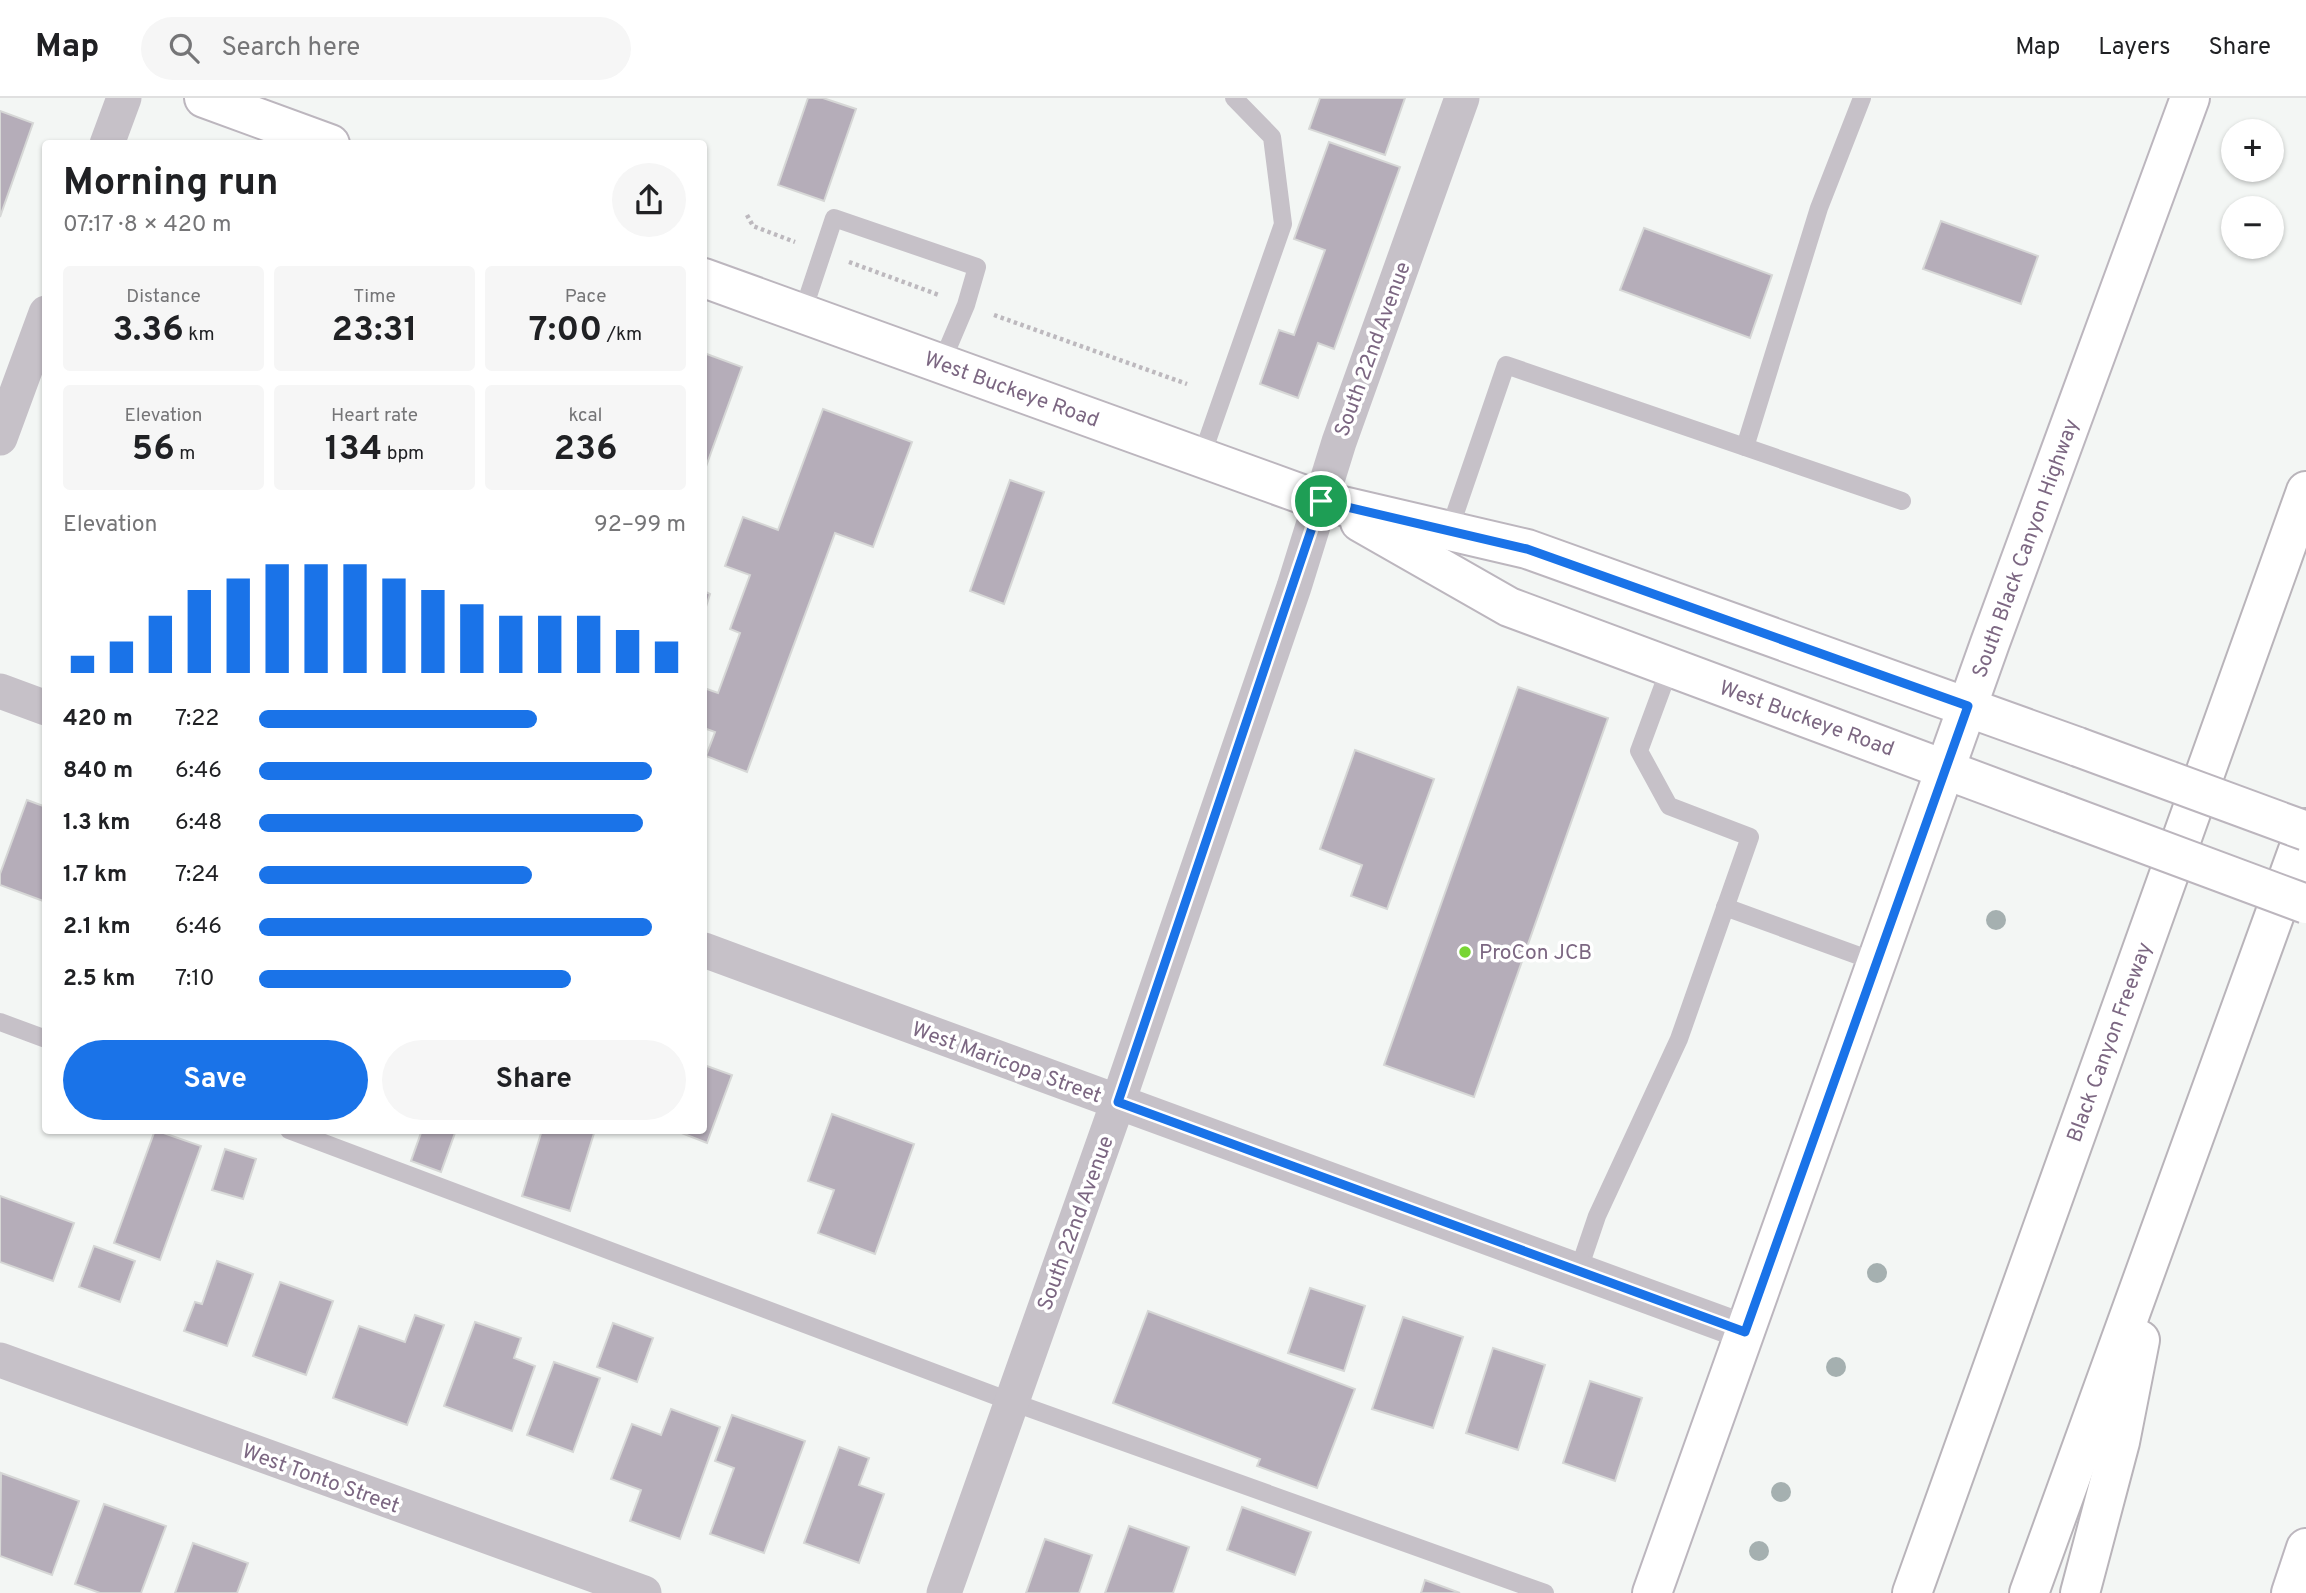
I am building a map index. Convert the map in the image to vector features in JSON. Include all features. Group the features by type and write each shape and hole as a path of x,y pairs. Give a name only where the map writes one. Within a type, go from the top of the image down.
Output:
{"main road":[{"path":"204,98 319,140"},
{"name":"South Black Canyon Highway","path":"1652,1593 1968,706 2190,98"},
{"name":"West Buckeye Road","path":"707,279 1321,501 1527,549 2306,830"},
{"name":"Black Canyon Freeway","path":"1912,1593 2306,491"},
{"name":"West Buckeye Road","path":"1321,501 1509,607 2306,904"},
{"path":"2029,1593 2306,830"},
{"path":"2080,1593 2120,1442 2163,1220"},
{"path":"2291,1593 2306,1548"}],"street":[{"path":"108,140 124,98"},
{"name":"South 22nd Avenue","path":"944,1593 1118,1102 1339,442 1462,98"},
{"path":"0,438 42,324"},
{"path":"0,691 42,707"},
{"name":"West Maricopa Street","path":"707,951 1745,1332"},
{"name":"West Tonto Street","path":"0,1360 643,1593"}],"lane":[{"path":"1201,458 1283,224 1272,137 1234,98"},
{"path":"1745,447 1819,208 1862,98"},
{"path":"802,314 835,218 977,267 966,305 941,363"},
{"path":"1448,530 1506,365 1902,501"},
{"path":"1578,1272 1597,1216 1679,1039 1750,837 1669,806 1639,751 1670,667"},
{"path":"1725,907 1876,962"},
{"path":"0,1022 42,1038"},
{"path":"300,1134 1012,1402 1545,1593"}],"building":[{"path":"808,98 823,98 856,109 824,201 778,185"},
{"path":"1320,98 1405,98 1385,155 1309,129"},
{"path":"0,111 33,123 0,217"},
{"path":"1329,142 1400,167 1334,349 1318,343 1298,398 1260,384 1279,330 1294,335 1325,250 1294,239"},
{"path":"1941,221 2038,256 2021,304 1923,269"},
{"path":"1644,228 1772,275 1750,338 1620,290"},
{"path":"707,354 742,367 707,464"},
{"path":"823,409 912,442 873,547 835,533 747,772 707,756 715,732 707,729 707,689 718,693 740,633 730,629 750,575 725,566 743,517 778,530"},
{"path":"1010,480 1044,492 1004,604 970,591"},
{"path":"1518,687 1608,718 1474,1097 1384,1065"},
{"path":"1355,750 1434,779 1387,909 1351,896 1362,865 1320,849"},
{"path":"27,800 42,806 42,901 0,885 0,874"},
{"path":"707,1066 732,1075 707,1143 684,1134 707,1134"},
{"path":"832,1114 914,1144 875,1254 818,1233 834,1190 808,1181"},
{"path":"154,1134 166,1134 201,1146 160,1260 114,1243"},
{"path":"421,1134 455,1134 441,1172 411,1161"},
{"path":"541,1134 594,1134 570,1211 522,1196"},
{"path":"225,1149 256,1159 243,1199 212,1190"},
{"path":"0,1196 74,1223 53,1281 0,1262"},
{"path":"94,1246 135,1261 120,1302 79,1287"},
{"path":"217,1261 253,1274 227,1346 184,1331 195,1302 202,1304"},
{"path":"280,1282 333,1301 306,1375 253,1356"},
{"path":"1310,1288 1365,1306 1344,1371 1288,1353"},
{"path":"1148,1311 1355,1389 1317,1488 1257,1466 1260,1459 1113,1403"},
{"path":"415,1315 444,1325 407,1425 333,1398 359,1326 405,1342"},
{"path":"1403,1317 1463,1337 1433,1428 1372,1409"},
{"path":"475,1322 521,1338 514,1358 535,1366 512,1431 444,1406"},
{"path":"613,1323 653,1338 637,1382 597,1367"},
{"path":"1493,1348 1545,1365 1518,1450 1466,1433"},
{"path":"554,1362 600,1378 573,1452 527,1435"},
{"path":"1590,1381 1642,1398 1615,1481 1563,1463"},
{"path":"671,1409 720,1427 680,1539 630,1521 641,1490 611,1479 632,1424 661,1435"},
{"path":"732,1415 805,1441 764,1553 710,1534 734,1468 715,1461"},
{"path":"839,1447 869,1458 859,1485 884,1494 859,1563 804,1543"},
{"path":"1,1473 79,1501 52,1575 0,1556"},
{"path":"104,1504 166,1526 141,1593 100,1593 75,1584"},
{"path":"1242,1507 1311,1532 1295,1575 1227,1550"},
{"path":"1129,1526 1189,1547 1173,1593 1105,1593"},
{"path":"1045,1539 1092,1555 1079,1593 1026,1593"},
{"path":"193,1543 248,1563 237,1593 175,1593"},
{"path":"1425,1580 1460,1593 1421,1593"}],"place":[{"name":"ProCon JCB","path":"1465,952"}],"route":[{"path":"1321,501 1527,549 1968,706 1745,1332 1118,1102 1321,501"}]}
